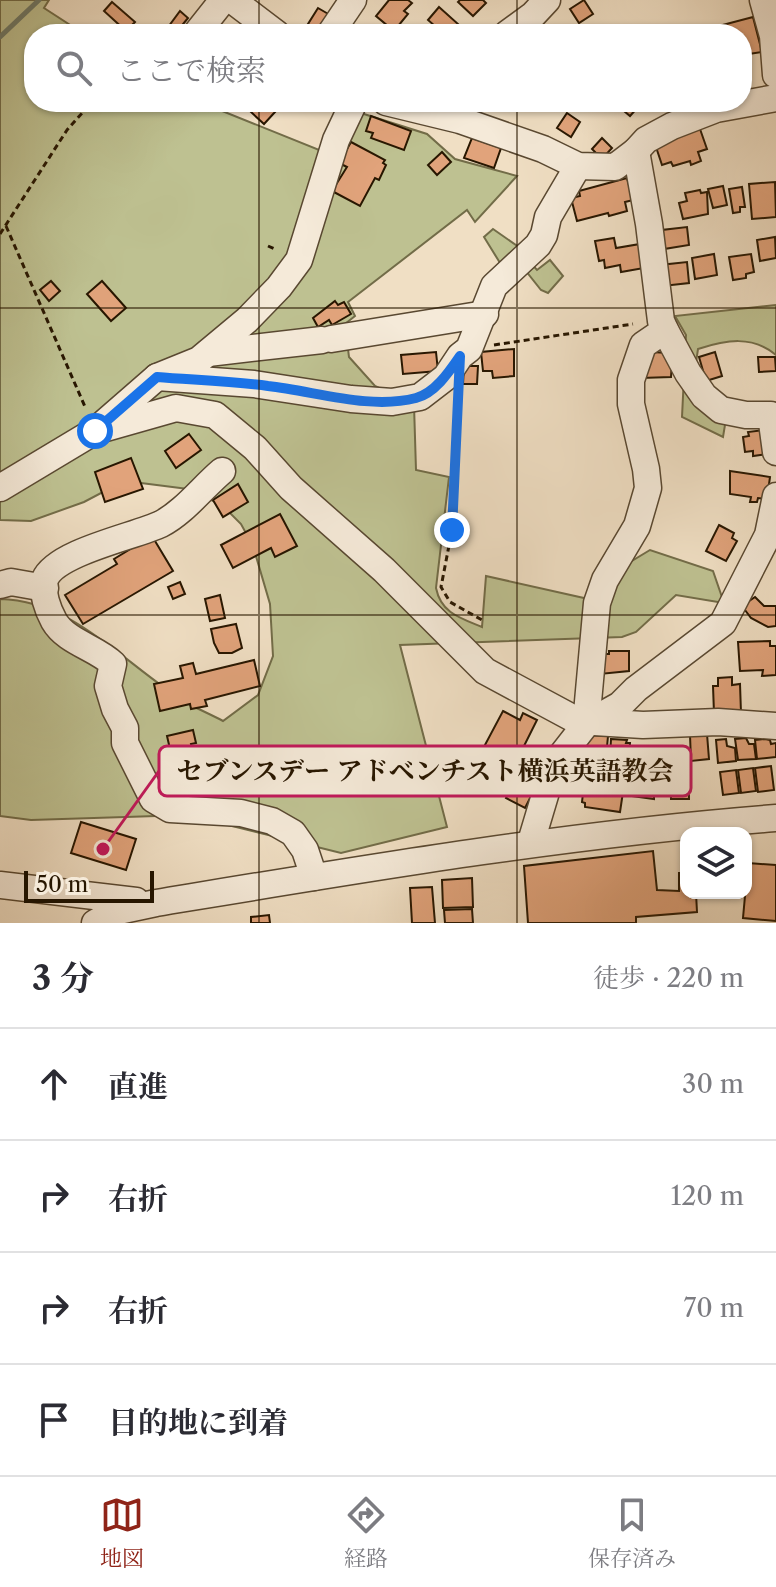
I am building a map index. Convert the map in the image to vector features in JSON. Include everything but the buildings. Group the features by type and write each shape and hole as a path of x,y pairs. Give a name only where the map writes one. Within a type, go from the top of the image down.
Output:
{"street":[{"path":"204,24 223,0"},
{"path":"232,0 264,24"},
{"path":"337,24 353,0"},
{"path":"521,24 547,0"},
{"path":"763,0 773,36 776,75"},
{"path":"752,102 776,98"},
{"path":"0,488 95,431 157,377 199,360 247,320 279,287 299,260 336,140 349,112"},
{"path":"448,112 460,120 543,149 578,166 615,167 646,140 708,112"},
{"path":"636,151 661,321 665,330 704,396 721,410 746,415 771,415 776,452"},
{"path":"157,377 254,384 351,399 392,402 420,397 446,377 469,349 494,286 538,245 548,217 578,166"},
{"path":"208,353 327,339 485,314"},
{"path":"586,724 597,603 605,580 637,526 648,488 631,404 631,380 643,345 665,330"},
{"path":"95,431 176,408 215,415 255,448 291,488 384,570 485,671 586,724 718,722 776,726"},
{"path":"222,471 172,502 159,525 101,544 55,567 45,579 44,595 55,624 87,647 104,654 113,664 108,686 125,728 125,743 153,799 170,809 241,813 272,821 293,833 305,850 314,877"},
{"path":"531,842 554,765 586,724 620,705 636,689 718,629 772,532 776,496"},
{"path":"0,585 11,582 45,588"},
{"path":"95,923 114,912 156,903 531,842 654,827 776,818"},
{"path":"0,885 156,903"}],"path":[{"path":"0,234 67,130 83,112"},
{"path":"6,226 95,431"},
{"path":"469,349 635,324"},
{"path":"458,393 452,530 441,587 450,602 482,620"}],"green space":[{"path":"0,0 49,0 44,8 69,24 24,24 24,112 225,112 324,152 343,112 358,112 427,134 455,159 517,176 475,222 467,210 348,302 355,316 345,324 349,357 375,386 414,405 416,470 449,477 436,588 447,609 482,627 486,576 602,602 617,570 650,550 713,571 724,603 676,595 636,632 622,637 400,645 447,827 341,853 188,815 31,820 0,816 0,599 27,602 77,623 189,704 223,721 258,695 273,656 270,604 253,546 241,524 222,505 188,489 120,483 84,502 31,521 0,520"},
{"path":"493,229 526,252 505,271 484,237"},
{"path":"528,260 537,270 550,260 563,276 548,293 541,290 522,266"},
{"path":"776,305 776,355 758,344 738,341 698,349 695,369 725,425 723,437 682,417 686,335 675,316"}],"waterway":[{"path":"0,37 39,0"}],"place":[{"name":"セブンスデー アドベンチスト横浜英語教会","path":"103,849"}],"route":[{"path":"95,431 157,377 254,384 392,402 420,397 446,377 460,356 452,530"}]}
